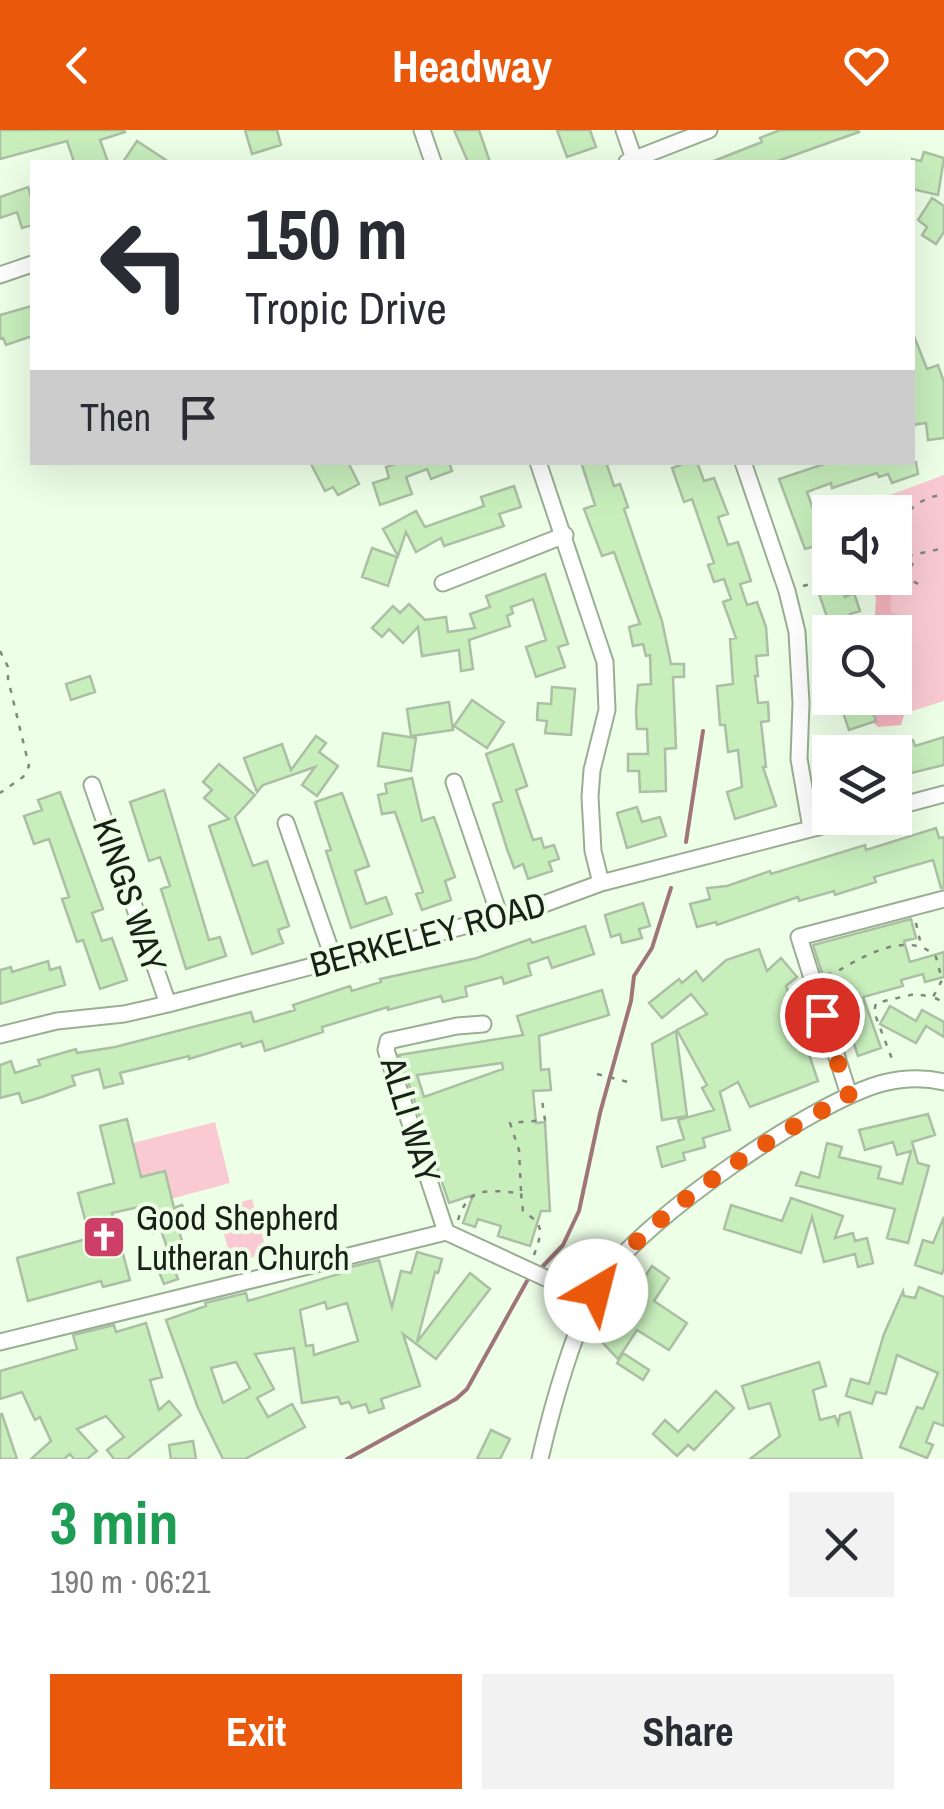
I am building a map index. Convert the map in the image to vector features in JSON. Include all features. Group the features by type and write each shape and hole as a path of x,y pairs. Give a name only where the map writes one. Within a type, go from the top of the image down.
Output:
{"street":[{"path":"422,130 431,160"},
{"path":"624,130 632,160"},
{"path":"637,160 709,130"},
{"path":"0,275 30,265"},
{"path":"539,465 600,639 608,685 590,797 593,851 601,883"},
{"path":"744,465 787,591 800,660 798,759 812,828"},
{"path":"444,583 565,535"},
{"path":"454,782 500,917"},
{"name":"KINGS WAY","path":"92,785 168,1004"},
{"path":"912,802 944,794"},
{"path":"286,822 334,960"},
{"name":"BERKELEY ROAD","path":"0,1035 57,1021 124,1014 168,1004 500,917 601,883 812,828"},
{"path":"849,1096 799,937 944,898"},
{"name":"ALLI WAY","path":"0,1342 450,1234 386,1050 388,1042 483,1024"},
{"path":"540,1459 591,1299 614,1264 642,1236 791,1126 849,1096 910,1078 944,1082"},
{"path":"450,1234 591,1299"}],"path":[{"path":"912,509 926,498 944,494"},
{"path":"912,555 944,548"},
{"path":"912,581 922,586"},
{"path":"787,591 812,584"},
{"path":"0,651 8,667 28,766 23,777 0,793"},
{"path":"913,907 922,946"},
{"path":"812,982 890,946 922,946 936,957 942,980 933,997"},
{"path":"898,1080 874,1012 876,1002 915,994 944,1002"},
{"path":"597,1074 628,1082"},
{"path":"527,1270 540,1231 536,1219 522,1211 519,1150 510,1124 544,1120 542,1100"},
{"path":"450,1234 472,1196 484,1191 522,1192"}],"shaded area":[{"path":"944,475 944,701 912,711 912,615 884,615 877,595 912,595 912,495 890,495"},
{"path":"875,595 891,595 891,612 898,615 875,615"},
{"path":"874,715 904,715 901,725 878,727"},
{"path":"215,1122 230,1183 171,1199 164,1171 141,1177 133,1143"},
{"path":"252,1199 267,1253 232,1263 217,1209"}],"building":[{"path":"0,130 125,132 100,140 107,160 73,160 67,141 0,159"},
{"path":"245,130 277,130 281,145 252,154"},
{"path":"454,130 479,130 489,160 467,160"},
{"path":"557,130 590,130 596,147 567,157"},
{"path":"780,130 859,132 781,160 716,160 762,142 760,138"},
{"path":"137,141 166,160 124,160"},
{"path":"924,152 944,158 938,195 915,190 912,159 921,161"},
{"path":"28,187 30,226 22,228 17,212 0,218 0,197"},
{"path":"932,198 944,206 944,232 936,244 922,235 927,227 918,220"},
{"path":"30,307 30,337 6,345 0,339 0,315"},
{"path":"915,339 927,369 938,365 944,382 944,438 928,440 926,423 915,425"},
{"path":"916,462 918,474 892,483 888,474 879,477 877,473 807,492 812,506 812,547 805,549 779,479 821,465"},
{"path":"312,465 350,465 359,484 338,495 333,487 325,491"},
{"path":"450,465 452,471 431,479 427,469 406,477 412,494 380,505 373,483 389,478 386,467"},
{"path":"582,465 607,465 614,486 620,484 628,507 624,509 662,621 671,664 684,664 684,677 673,677 676,748 665,749 666,791 640,792 639,771 628,771 628,754 648,754 647,729 637,729 636,711 638,685 651,684 650,655 646,656 643,644 633,646 629,627 640,624 614,552 602,556 584,509 595,505"},
{"path":"698,465 704,481 714,478 728,514 718,517 728,545 738,542 751,581 740,584 747,605 757,602 766,627 768,655 756,656 755,676 758,703 768,702 769,721 761,722 763,767 776,806 735,819 727,792 742,787 738,750 728,752 725,725 720,725 717,686 733,684 730,639 736,638 723,602 731,599 724,579 714,582 708,565 714,563 692,499 684,502 672,468"},
{"path":"514,486 521,507 499,514 504,526 444,546 441,538 416,552 406,532 398,556 383,529 416,511 425,527 484,506 481,497"},
{"path":"372,548 397,557 388,586 362,577"},
{"path":"545,574 568,644 558,647 565,667 536,677 526,647 546,640 533,599 511,607 513,613 507,616 510,626 469,640 473,669 461,671 459,650 422,656 418,627 403,643 389,629 382,637 372,628 393,606 400,613 409,604 425,620 446,617 448,632 475,628 470,614 490,607 486,596"},
{"path":"819,595 855,595 860,611 826,615"},
{"path":"90,676 95,692 71,700 66,684"},
{"path":"552,687 575,689 571,735 545,733 547,721 537,720 538,703 551,704"},
{"path":"472,700 504,722 487,748 454,726"},
{"path":"449,702 453,730 411,736 407,709"},
{"path":"844,715 874,715 876,721 849,730"},
{"path":"383,733 416,738 411,771 378,766"},
{"path":"316,736 326,743 319,752 338,766 317,796 302,785 315,767 263,785 257,792 244,758 282,744 291,770"},
{"path":"944,737 944,765 912,773 912,740 915,746"},
{"path":"513,744 527,786 516,790 533,840 541,838 544,848 554,845 559,859 549,862 552,871 528,879 523,864 514,868 507,849 493,804 502,801 486,754"},
{"path":"219,764 255,795 235,817 253,866 267,861 289,926 278,930 283,943 252,954 209,826 229,819 204,798 212,790 203,782"},
{"path":"412,778 422,821 434,817 455,877 445,881 451,900 422,910 416,894 423,892 395,812 382,814 378,795 387,793 385,784"},
{"path":"164,790 209,940 220,937 226,956 186,969 161,889 170,886 160,857 149,861 130,802"},
{"path":"60,792 103,909 92,913 102,941 112,938 127,980 100,989 83,940 77,942 62,899 69,897 49,839 34,844 24,816 42,810 38,800"},
{"path":"342,793 369,866 355,871 366,904 386,897 392,914 351,928 315,802"},
{"path":"637,807 642,822 660,817 666,836 627,848 617,813"},
{"path":"936,828 939,838 944,837 944,888 933,860 874,877 876,882 835,895 834,891 799,901 798,897 717,925 716,922 697,927 690,904 710,899 707,888 727,886 865,845 866,850"},
{"path":"643,903 650,926 639,929 642,938 622,943 620,934 611,937 605,915"},
{"path":"911,919 916,938 904,941 910,962 944,952 944,977 925,982 923,974 901,980 903,986 863,997 881,1048 858,1056 830,973 823,976 813,945"},
{"path":"585,926 594,954 552,968 548,957 528,964 531,975 504,984 502,977 465,987 467,996 443,1002 441,996 388,1007 322,1027 323,1032 265,1051 262,1041 242,1047 241,1043 189,1059 120,1073 123,1083 104,1088 99,1069 72,1076 75,1085 22,1103 19,1093 0,1098 0,1065 11,1061 15,1073 40,1065 38,1060 76,1049 77,1053 115,1047 251,1012 254,1022 295,1010 293,1005 350,986 352,991 381,982 380,979 477,958 530,939 532,943"},
{"path":"759,949 767,971 781,958 797,977 786,986 818,1081 750,1107 738,1082 720,1092 730,1130 703,1138 705,1147 683,1153 685,1160 662,1167 657,1147 684,1139 678,1120 714,1110 702,1088 707,1085 677,1030 707,1014 691,994 662,1018 649,1003 679,979 682,983 696,971 703,981 726,960"},
{"path":"48,961 50,970 60,967 65,985 0,1004 0,970 11,967 12,972"},
{"path":"602,990 609,1015 539,1036 541,1070 549,1069 551,1090 533,1091 536,1123 545,1122 550,1211 541,1211 530,1246 498,1236 501,1226 478,1219 475,1227 463,1223 473,1195 449,1203 399,1055 523,1035 517,1016","holes":["502,1063 503,1069 424,1097 417,1075"]},
{"path":"890,1006 916,1021 922,1010 944,1022 944,1037 926,1026 916,1043 880,1024"},
{"path":"676,1031 687,1116 662,1120 652,1044"},
{"path":"928,1114 935,1135 912,1142 918,1163 929,1166 908,1243 887,1238 895,1209 796,1185 801,1172 819,1178 827,1143 842,1147 839,1157 881,1167 878,1178 902,1184 911,1151 897,1155 893,1142 865,1150 859,1130"},
{"path":"127,1119 141,1177 165,1171 174,1208 182,1205 187,1221 177,1225 184,1247 169,1253 161,1230 153,1233 143,1206 112,1213 130,1280 103,1287 101,1281 28,1301 17,1258 90,1238 78,1193 114,1183 100,1126"},
{"path":"791,1198 843,1216 835,1238 853,1233 855,1241 867,1238 873,1263 858,1267 855,1254 824,1262 812,1217 801,1253 724,1229 731,1205 782,1221"},
{"path":"944,1217 942,1274 915,1265 923,1240 933,1243"},
{"path":"417,1252 442,1259 417,1342 470,1273 490,1289 436,1359 403,1334 420,1386 381,1399 384,1408 369,1413 366,1404 352,1408 349,1402 341,1404 338,1397 302,1403 294,1348 255,1354 274,1389 257,1398 268,1417 292,1404 305,1427 245,1459 223,1459 198,1408 166,1320 206,1306 205,1303 246,1293 248,1301 379,1260 392,1307 401,1271 411,1273","holes":["325,1302 327,1309 347,1303 358,1341 314,1355 313,1345 306,1346 300,1310","236,1362 250,1388 223,1403 211,1368"]},
{"path":"173,1266 178,1279 164,1284 159,1272"},
{"path":"652,1266 669,1278 654,1301 687,1323 669,1350 637,1330 618,1359 602,1342 619,1317 610,1311 627,1285 635,1291"},
{"path":"919,1287 944,1297 944,1426 934,1422 926,1442 933,1445 927,1458 900,1447 917,1407 923,1409 938,1373 897,1355 886,1394 876,1392 872,1404 846,1396 851,1379 869,1384 884,1334 903,1291 904,1296 915,1298"},
{"path":"146,1323 162,1377 150,1380 159,1410 169,1401 181,1415 127,1459 114,1459 107,1450 124,1437 106,1416 77,1429 97,1451 87,1459 74,1459 70,1454 64,1459 31,1459 51,1441 40,1417 35,1420 22,1392 0,1399 0,1371 77,1349 73,1335 114,1325 116,1332"},
{"path":"623,1353 649,1370 643,1380 617,1363"},
{"path":"819,1362 826,1386 813,1390 820,1420 835,1416 838,1424 840,1415 850,1412 862,1459 750,1459 780,1436 770,1403 749,1409 742,1386"},
{"path":"716,1391 734,1408 694,1450 688,1445 677,1456 653,1434 665,1420 678,1432"},
{"path":"2,1414 17,1459 0,1459"},
{"path":"491,1430 510,1439 500,1459 477,1459"},
{"path":"193,1441 196,1459 171,1459 169,1445"}],"waterway":[{"path":"686,842 703,731"},
{"path":"543,1266 563,1245 579,1211 634,976 652,948 671,888"},
{"path":"347,1459 456,1399 467,1389 527,1281"}],"place":[{"name":"Good Shepherd Lutheran Church","path":"104,1237"}],"route":[{"path":"596,1291 630,1246 707,1186 791,1126 849,1096 822,1015"}]}
